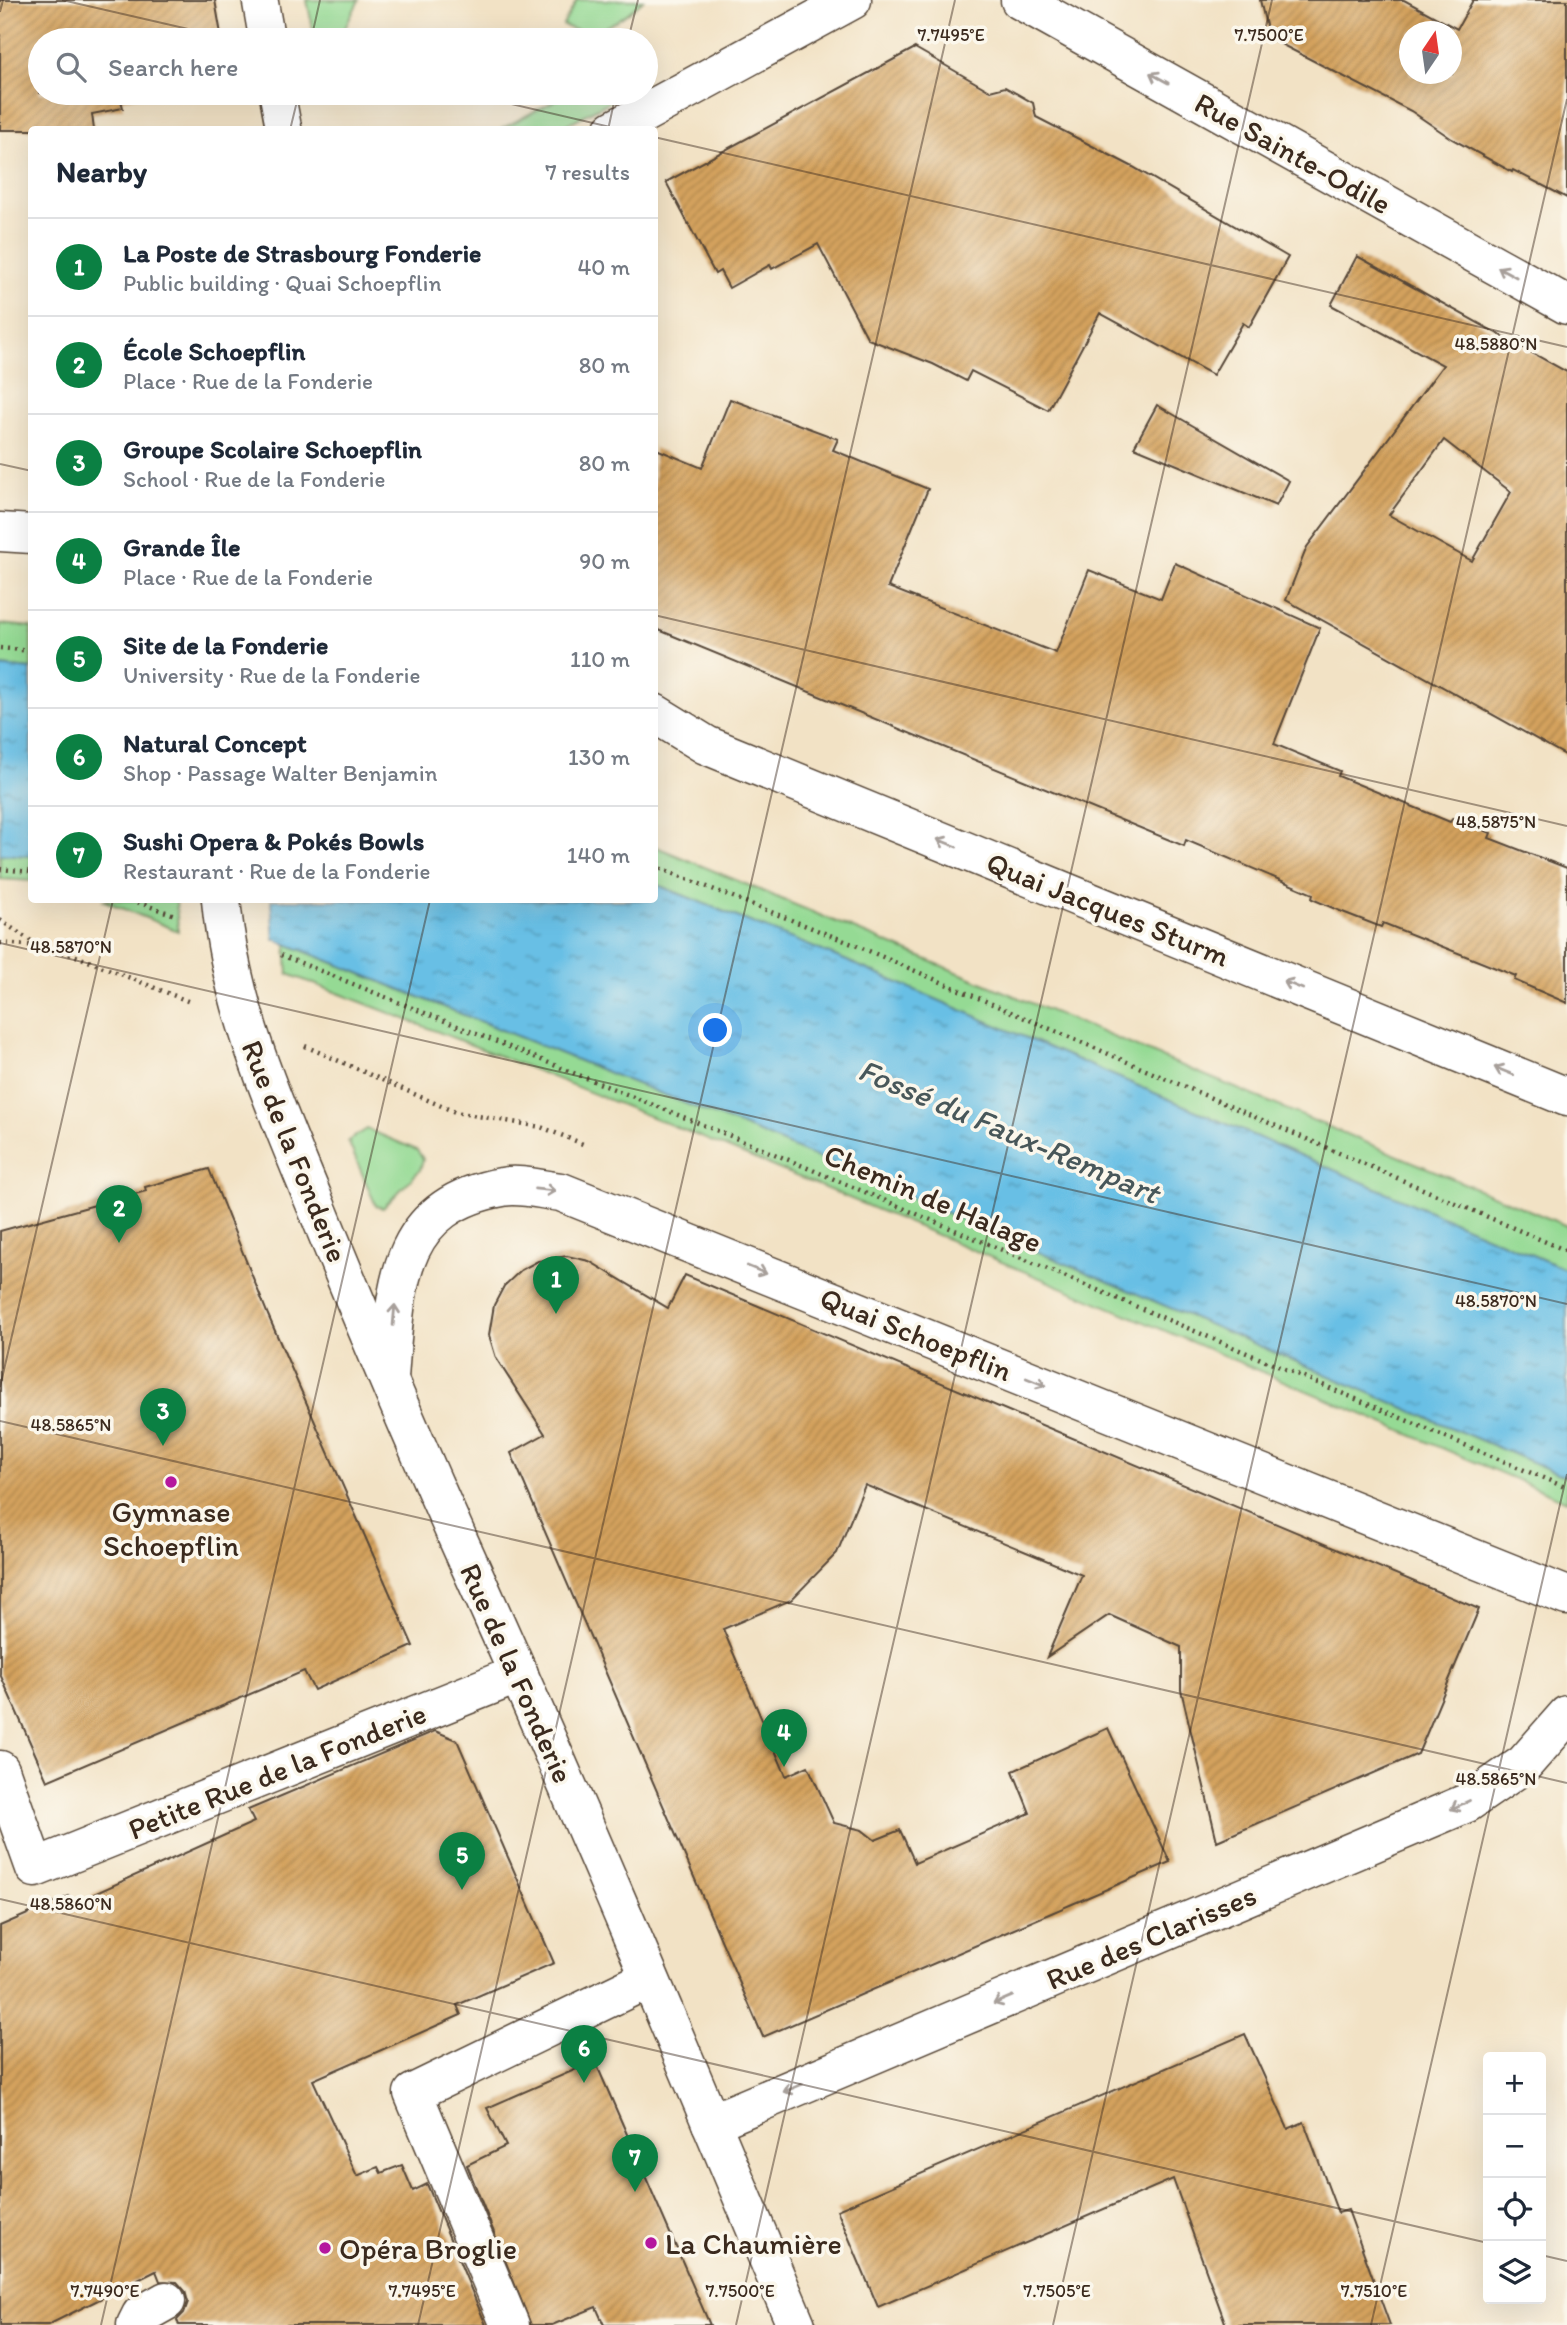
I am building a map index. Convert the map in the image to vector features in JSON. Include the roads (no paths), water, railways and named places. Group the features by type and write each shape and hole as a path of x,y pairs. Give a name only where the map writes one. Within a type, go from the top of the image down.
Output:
{"street":[{"path":"260,0 265,28"},
{"path":"620,126 852,0"},
{"name":"Rue Sainte-Odile","path":"1020,0 1567,305"},
{"path":"279,105 283,126"},
{"path":"0,532 28,534"},
{"name":"Quai Jacques Sturm","path":"658,715 706,745 1567,1097"},
{"name":"Rue de la Fonderie","path":"221,903 225,937 242,1018 388,1383 519,1674 796,2325"},
{"name":"Quai Schoepflin","path":"388,1383 396,1296 405,1258 422,1228 456,1202 503,1186 561,1192 1564,1594"},
{"name":"Petite Rue de la Fonderie","path":"7,1812 36,1868 519,1674"},
{"name":"Rue des Clarisses","path":"711,2123 1467,1803 1524,1764 1567,1715"},
{"path":"0,1770 7,1812"},
{"path":"510,2325 413,2094 648,1979"},
{"path":"136,2325 141,2315 166,2301"}],"water":[{"path":"0,666 28,669 28,856 0,854"},
{"name":"Fossé du Faux-Rempart","path":"658,885 847,961 1567,1270 1567,1477 757,1132 274,939 271,903 658,903"}],"place":[{"name":"École Schoepflin","path":"119,1243"},
{"name":"La Poste de Strasbourg Fonderie","path":"556,1314"},
{"name":"Groupe Scolaire Schoepflin","path":"163,1446"},
{"name":"Gymnase Schoepflin","path":"171,1482"},
{"name":"Grande Île","path":"784,1767"},
{"name":"Site de la Fonderie","path":"462,1890"},
{"name":"Natural Concept","path":"584,2083"},
{"name":"Sushi Opera & Pokés Bowls","path":"635,2192"},
{"name":"La Chaumière","path":"651,2243"},
{"name":"Opéra Broglie","path":"325,2248"}]}
